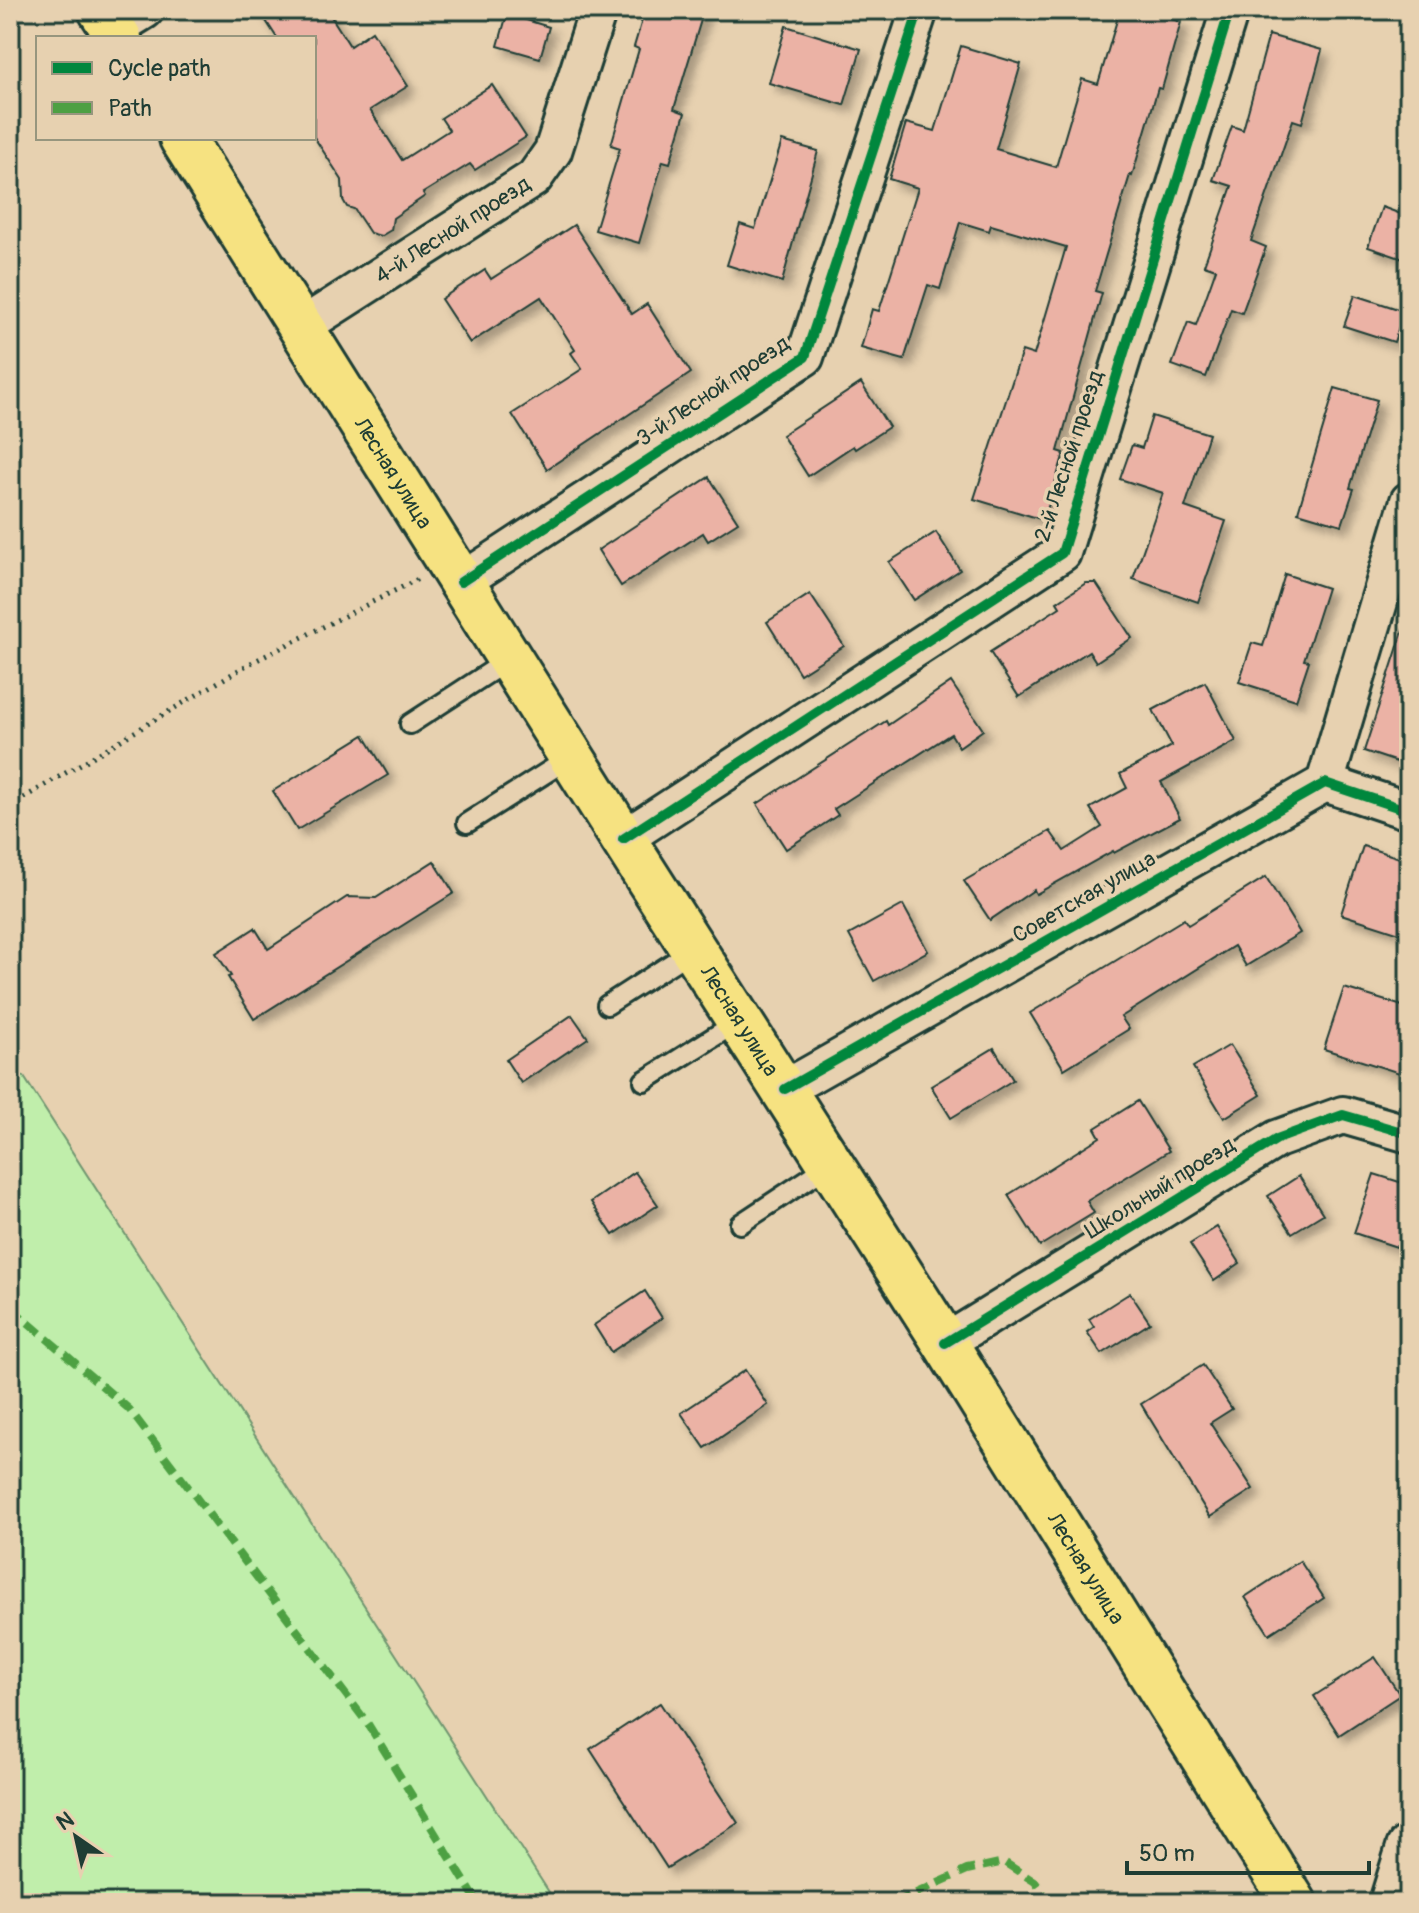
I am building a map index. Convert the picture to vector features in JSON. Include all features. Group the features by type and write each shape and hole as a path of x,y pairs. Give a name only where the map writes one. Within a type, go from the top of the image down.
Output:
{"main road":[{"name":"Лесная улица","path":"183,140 301,327 441,580 510,659 832,1163 1294,1903"},
{"path":"1392,1903 1409,1848"}],"street":[{"name":"4-й Лесной проезд","path":"301,327 534,178 553,151 598,10"},
{"name":"3-й Лесной проезд","path":"441,580 805,357 919,10"},
{"name":"2-й Лесной проезд","path":"623,839 1062,553 1230,10"},
{"path":"1409,501 1325,783 1409,811"},
{"name":"Советская улица","path":"785,1089 1325,783"},
{"name":"Школьный проезд","path":"945,1343 1277,1139 1343,1115 1409,1134"}],"lane":[{"path":"410,724 510,659"},
{"path":"467,823 571,757"},
{"path":"607,1005 694,949"},
{"path":"644,1081 741,1020"},
{"path":"740,1224 832,1163"}],"path":[{"path":"10,806 247,665 441,580"}],"green space":[{"path":"10,1065 24,1077 556,1903 10,1903"}],"building":[{"path":"259,10 327,10 350,46 372,31 408,86 370,110 402,160 449,130 441,118 492,85 526,137 475,170 470,164 423,193 425,196 393,218 391,230 381,236 370,233 354,209 347,207 343,200 342,180 316,140 316,36 276,36"},
{"path":"645,10 704,10 674,109 685,113 670,163 663,161 639,243 595,230 620,148 611,145 639,49 634,47"},
{"path":"1120,10 1142,10 1181,22 1095,291 1102,293 1058,451 1064,453 1044,520 974,499 1022,351 1034,355 1066,247 991,225 989,231 960,222 940,289 928,285 904,360 861,348 872,309 879,311 918,188 889,179 906,123 935,131 961,46 1021,64 996,149 1056,167 1082,79 1098,84"},
{"path":"507,14 549,27 540,58 498,46"},
{"path":"786,26 861,49 844,105 769,83"},
{"path":"1269,35 1322,50 1302,123 1293,120 1251,241 1266,247 1242,313 1231,309 1206,377 1172,365 1188,322 1196,325 1216,269 1204,265 1232,186 1213,180 1232,126 1243,130"},
{"path":"782,141 818,151 782,282 727,265 740,224 755,229"},
{"path":"1382,207 1409,217 1409,261 1368,247"},
{"path":"574,225 632,314 647,304 691,373 547,469 512,414 582,369 571,353 575,350 541,297 470,343 441,299 485,270 491,279"},
{"path":"1355,295 1404,311 1394,342 1344,326"},
{"path":"861,383 889,427 808,476 782,435"},
{"path":"1335,388 1377,400 1342,525 1298,512"},
{"path":"1152,416 1209,434 1185,507 1226,521 1198,602 1133,579 1163,493 1120,479 1132,445 1142,448"},
{"path":"709,477 738,522 708,541 703,533 621,586 598,550"},
{"path":"936,532 960,570 914,600 889,562"},
{"path":"1285,574 1327,588 1304,660 1309,661 1296,700 1239,682 1252,643 1263,646"},
{"path":"1086,583 1096,583 1132,638 1096,662 1089,651 1019,697 990,652 1060,607 1057,602"},
{"path":"810,594 844,646 800,674 767,622"},
{"path":"1404,628 1409,629 1409,766 1364,751"},
{"path":"951,682 983,730 959,747 951,734 834,809 838,815 786,849 757,804 886,721 888,725"},
{"path":"1205,682 1236,741 1161,782 1180,818 1036,894 1034,890 990,920 964,881 1050,831 1064,851 1102,827 1090,808 1127,788 1120,774 1172,746 1153,710"},
{"path":"364,735 388,775 297,830 273,791"},
{"path":"1363,846 1409,861 1409,936 1341,914"},
{"path":"434,861 454,893 254,1019 216,953 255,928 268,949 347,897 376,898"},
{"path":"1266,877 1300,933 1246,966 1234,946 1121,1017 1129,1029 1064,1069 1030,1013 1184,919 1188,925"},
{"path":"903,905 928,951 874,981 849,935"},
{"path":"1344,988 1409,1008 1409,1076 1324,1049"},
{"path":"572,1015 588,1038 521,1083 506,1060"},
{"path":"1230,1045 1261,1095 1224,1118 1193,1067"},
{"path":"994,1048 1013,1080 951,1118 931,1086"},
{"path":"1138,1101 1169,1151 1087,1201 1094,1213 1040,1246 1008,1195 1100,1137 1095,1128"},
{"path":"635,1172 658,1205 613,1235 591,1202"},
{"path":"1374,1174 1409,1185 1409,1251 1354,1233"},
{"path":"1299,1176 1323,1214 1292,1233 1268,1196"},
{"path":"1217,1227 1240,1263 1214,1281 1190,1244"},
{"path":"645,1291 662,1318 611,1352 594,1325"},
{"path":"1130,1293 1150,1323 1102,1354 1087,1332 1094,1327 1089,1319"},
{"path":"1203,1365 1232,1409 1210,1423 1253,1489 1210,1517 1141,1404"},
{"path":"745,1370 768,1405 705,1448 681,1413"},
{"path":"1300,1561 1324,1598 1269,1634 1245,1597"},
{"path":"1375,1657 1400,1695 1339,1735 1314,1696"},
{"path":"660,1703 738,1823 667,1868 590,1749"}],"marked path":[{"path":"10,1307 129,1409 368,1724 478,1903"},
{"path":"894,1903 967,1870 1004,1862 1035,1882 1050,1903"}],"cycle path":[{"path":"461,582 805,357 919,10"},
{"path":"623,839 1062,553 1230,10"},
{"path":"785,1089 1325,783 1409,811"},
{"path":"945,1343 1277,1139 1343,1115 1409,1134"}]}
